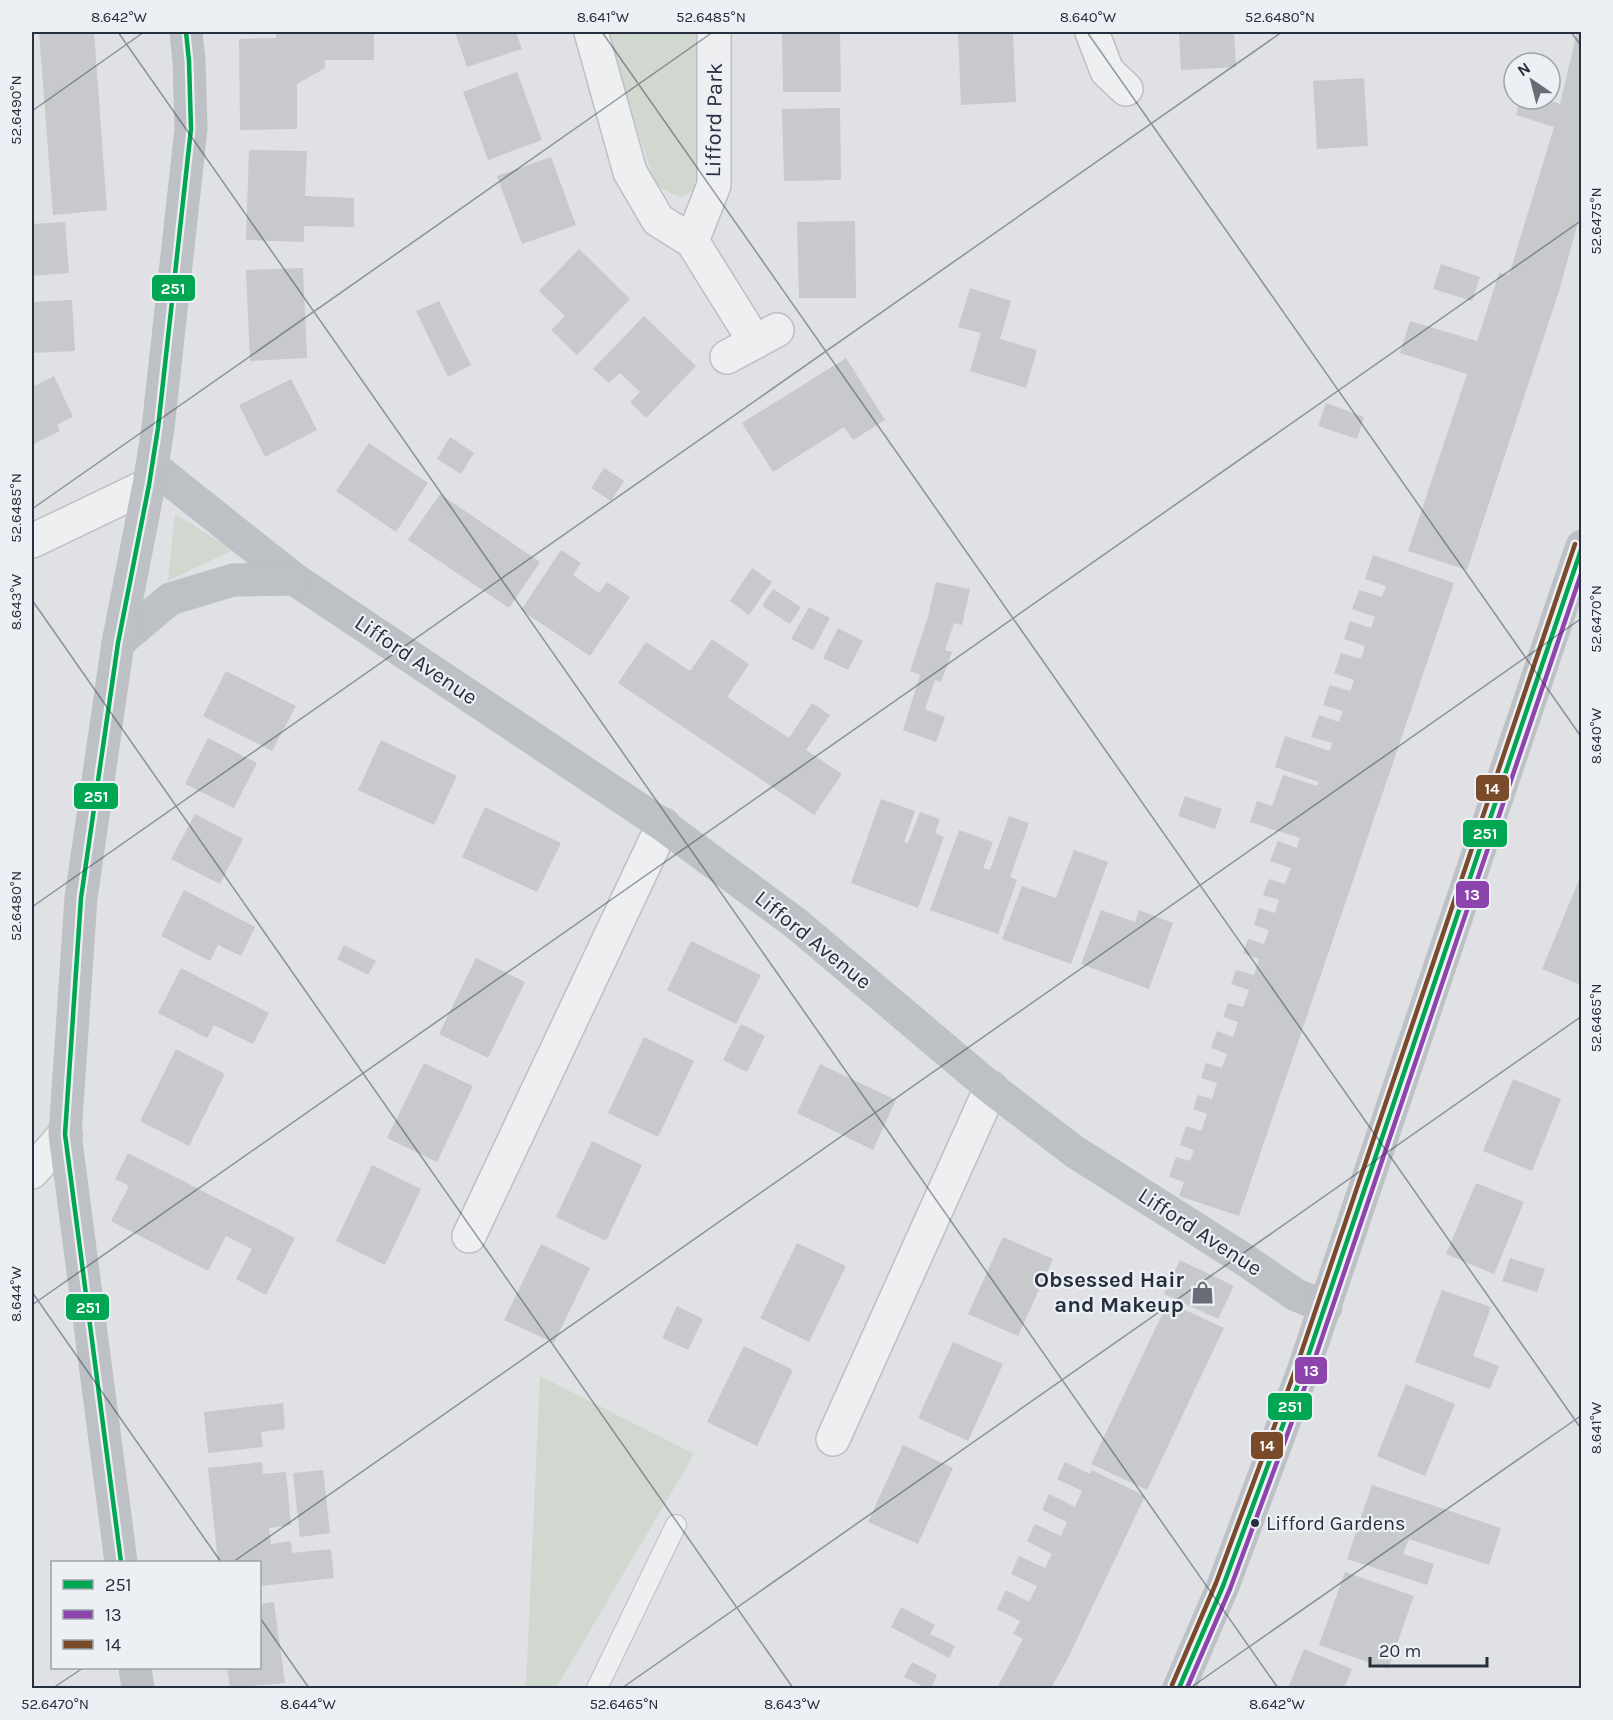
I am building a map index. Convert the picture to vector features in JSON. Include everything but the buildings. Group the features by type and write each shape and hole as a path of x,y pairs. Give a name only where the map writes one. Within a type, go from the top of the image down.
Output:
{"street":[{"path":"121,1561 65,1134 81,898 118,643 151,476 191,129 186,32"},
{"path":"591,32 630,172 658,220 692,241 753,343"},
{"name":"Lifford Park","path":"692,241 714,184 714,32"},
{"path":"1092,32 1107,71 1126,89"},
{"path":"32,541 151,476"},
{"name":"Lifford Avenue","path":"151,476 294,579 663,825 808,932 991,1088 1075,1152 1296,1295 1326,1307"},
{"path":"1179,1689 1223,1586 1295,1396 1581,546"},
{"path":"118,643 170,600 233,580 294,579"},
{"path":"469,1236 663,825"},
{"path":"833,1438 991,1088"},
{"path":"32,1172 65,1134"},
{"path":"135,1669 138,1689"}],"lane":[{"path":"597,1689 676,1525"}],"shaded area":[{"path":"608,32 698,32 697,145 700,169 694,190 683,197 656,185 607,41"},
{"path":"175,514 233,550 168,581"},
{"path":"540,1376 694,1454 556,1688 526,1688"}],"transit line":[{"name":"251","path":"121,1561 65,1134 81,898 118,643 158,428 191,129 186,32"},
{"name":"14","path":"1172,1685 1216,1583 1296,1368 1575,544"},
{"name":"251","path":"1179,1688 1223,1586 1303,1371 1582,547"},
{"name":"13","path":"1187,1688 1230,1589 1310,1373 1582,571"}],"place":[{"name":"Obsessed Hair and Makeup","path":"1202,1293"},
{"name":"Lifford Gardens","path":"1255,1523"}]}
